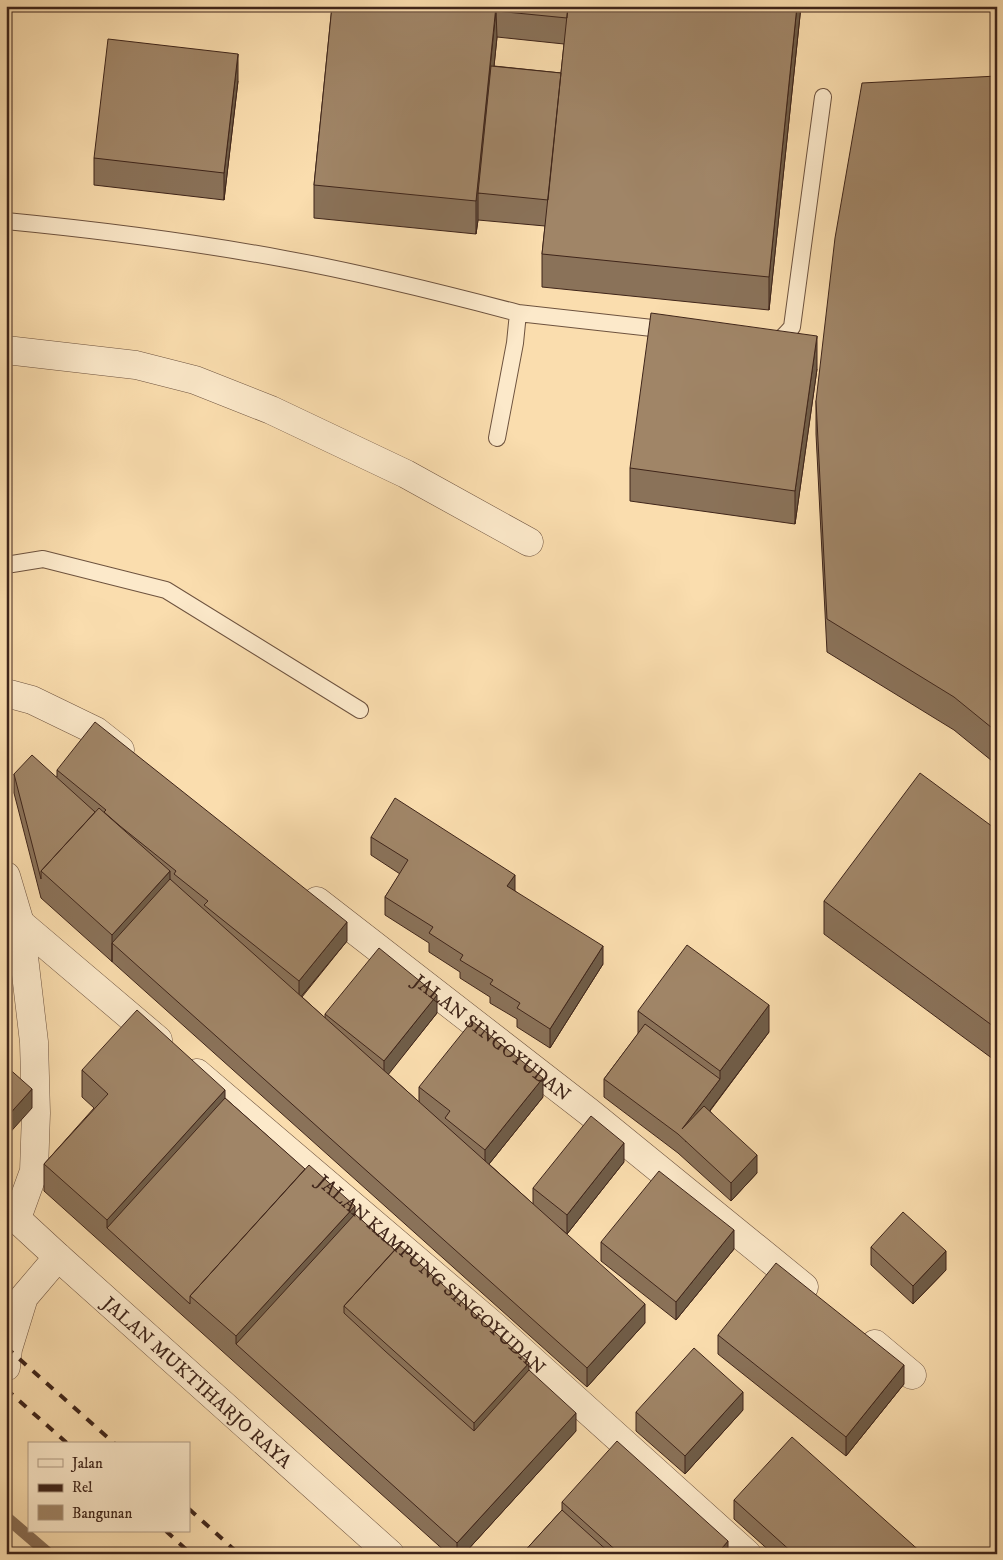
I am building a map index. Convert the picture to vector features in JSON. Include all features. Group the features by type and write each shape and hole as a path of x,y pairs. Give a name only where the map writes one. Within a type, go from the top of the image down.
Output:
{"street":[{"path":"6,350 136,365 195,380 271,410 406,474 529,542"},
{"path":"6,693 32,700 96,731 143,767"},
{"path":"6,876 20,923 34,1042 36,1113 34,1171 12,1214"},
{"name":"JALAN SINGOYUDAN","path":"300,888 589,1112 820,1300"},
{"name":"JALAN KAMPUNG SINGOYUDAN","path":"20,923 495,1327 747,1554"},
{"name":"JALAN MUKTIHARJO RAYA","path":"12,1214 390,1554"},
{"path":"6,1367 8,1349 24,1297 58,1257"},
{"path":"858,1331 912,1374"}],"lane":[{"path":"756,339 776,341 784,336 792,327 823,97"},
{"path":"6,221 88,229 285,259 447,294 518,313 687,332"},
{"path":"498,438 515,343 518,313"},
{"path":"6,565 44,559 166,590 360,710"}],"building":[{"path":"332,6 496,6 476,201 314,185"},
{"path":"497,6 568,6 567,18 496,11"},
{"path":"568,6 797,6 769,277 542,254"},
{"path":"108,39 238,54 224,173 94,158"},
{"path":"491,66 561,73 548,200 478,193"},
{"path":"997,76 997,732 954,697 827,619 816,401 835,238 862,83"},
{"path":"651,313 817,336 795,491 630,468"},
{"path":"95,722 347,922 299,981 204,905 208,901 174,874 176,871 120,826 104,812 106,810 57,770"},
{"path":"32,755 95,812 41,871 41,879 14,774"},
{"path":"920,773 997,830 997,1029 824,901"},
{"path":"395,798 515,875 507,886 603,946 550,1029 517,1008 520,1003 490,984 493,980 460,960 463,955 429,933 433,927 385,897 408,860 371,837"},
{"path":"99,808 170,871 112,935 41,871"},
{"path":"170,879 645,1304 587,1368 112,943"},
{"path":"687,945 769,1005 720,1071 638,1011"},
{"path":"379,948 437,995 384,1061 325,1014"},
{"path":"137,1010 225,1090 107,1220 44,1164 108,1094 82,1070"},
{"path":"472,1021 543,1078 485,1150 445,1118 450,1111 419,1087"},
{"path":"645,1024 720,1079 682,1129 704,1106 757,1155 731,1183 678,1134 604,1079"},
{"path":"6,1066 32,1089 6,1118"},
{"path":"225,1098 305,1169 190,1296 190,1304 107,1228"},
{"path":"591,1116 624,1143 567,1215 533,1188"},
{"path":"309,1165 355,1206 236,1336 190,1296"},
{"path":"659,1171 734,1230 676,1302 601,1242"},
{"path":"903,1212 946,1251 913,1286 871,1247"},
{"path":"355,1214 395,1250 344,1306 344,1313 385,1351 474,1431 529,1370 576,1413 457,1543 236,1344"},
{"path":"399,1245 529,1363 474,1423 344,1306"},
{"path":"776,1263 904,1365 846,1437 718,1335"},
{"path":"694,1348 743,1392 685,1456 636,1412"},
{"path":"792,1437 923,1554 794,1554 734,1500"},
{"path":"617,1441 728,1541 717,1554 620,1554 562,1502"},
{"path":"562,1510 611,1554 522,1554"}],"waterway":[{"path":"6,1517 49,1554"}],"railway":[{"path":"6,1347 113,1442"},
{"path":"6,1389 66,1442"},
{"path":"190,1510 239,1554"},
{"path":"167,1532 191,1554"}]}
